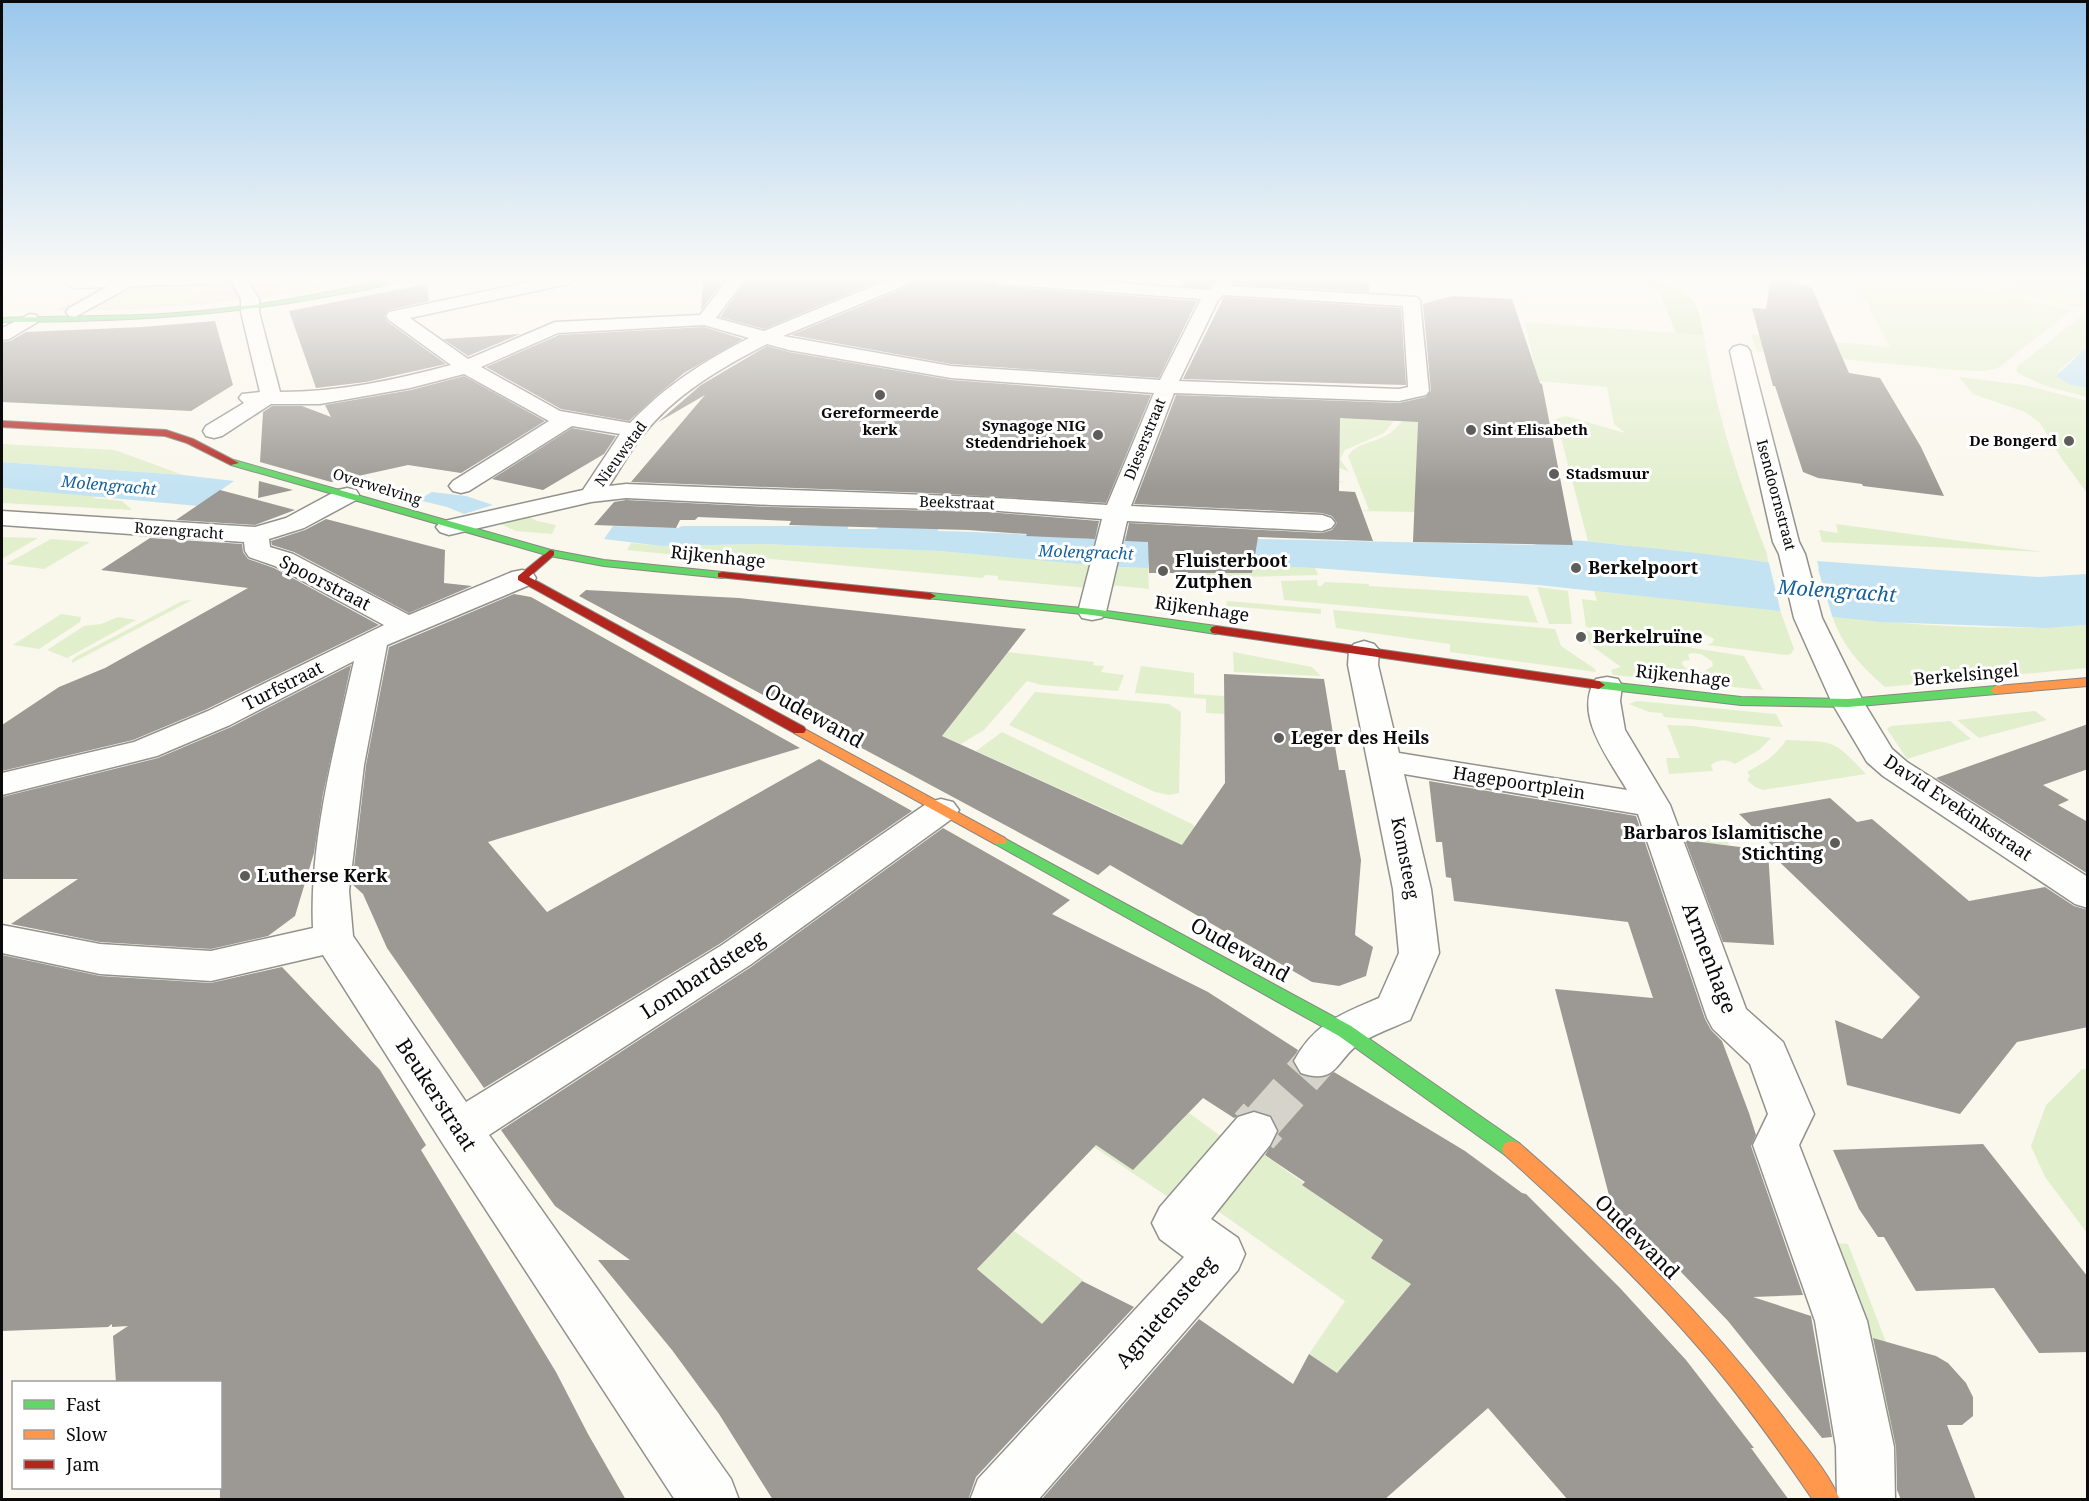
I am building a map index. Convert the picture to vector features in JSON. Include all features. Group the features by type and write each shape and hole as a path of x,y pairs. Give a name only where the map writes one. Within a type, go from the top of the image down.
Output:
{"street":[{"path":"214,431 257,398 271,395 261,349"},
{"path":"441,349 466,367 554,416 566,420 635,430"},
{"path":"257,398 320,398 410,382 466,367 498,349"},
{"name":"Nieuwstad","path":"449,527 591,495 635,430 675,393 744,349"},
{"path":"819,349 894,364 951,372 1167,386 1399,394 1419,391 1415,349"},
{"name":"Dieserstraat","path":"1092,612 1114,522 1167,386 1187,349"},
{"name":"Isendoornstraat","path":"1740,351 1786,542 1792,554 1808,618 1848,703"},
{"path":"461,486 566,420"},
{"name":"Overwelving","path":"2,424 150,431 180,436 237,465 347,495 449,527 550,553"},
{"name":"Beekstraat","path":"591,495 626,491 771,498 987,503 1114,522 1322,523"},
{"name":"Rozengracht","path":"2,518 256,535 295,523 347,495"},
{"name":"Spoorstraat","path":"256,535 258,551 284,560 390,633"},
{"name":"Turfstraat","path":"2,784 145,749 240,708 390,633 522,579 550,553"},
{"name":"Rijkenhage","path":"550,553 615,564 1092,612 1607,686 1740,701 1848,703"},
{"name":"Oudewand","path":"522,579 1345,1031 1508,1146 1569,1199 1640,1269 1707,1341 1784,1437 1828,1500"},
{"name":"Beukerstraat","path":"390,633 347,765 330,891 333,939 459,1130 710,1500"},
{"name":"Komsteeg","path":"1345,1031 1395,1009 1419,953 1412,889 1363,664 1364,650"},
{"name":"Berkelsingel","path":"1848,703 2088,682"},
{"name":"Armenhage","path":"1607,686 1604,701 1609,730 1653,805 1728,1018 1768,1054 1791,1114 1776,1145 1841,1321 1865,1447 1866,1500"},
{"name":"David Evekinkstraat","path":"1848,703 1879,755 1895,768 2088,895"},
{"name":"Hagepoortplein","path":"1385,761 1653,805"},
{"name":"Lombardsteeg","path":"459,1130 736,956 941,810"},
{"path":"2,939 100,959 211,966 333,939"},
{"path":"1316,1061 1345,1031"},
{"name":"Agnietensteeg","path":"999,1500 1220,1254 1177,1223 1254,1131"}],"green space":[{"path":"1531,349 1707,349 1721,419 1768,562 1588,541 1556,419 1566,416 1625,433 1614,424 1607,387 1538,381"},
{"path":"1756,349 2022,349 1998,368 1984,371 1757,351"},
{"path":"2039,349 2085,349 2058,371 2071,385 2087,388 2087,397 2043,385 2018,373 2016,370"},
{"name":"De Bongerd","path":"1959,377 2024,385 2087,401 2087,493 2062,459 2040,423 2025,412 1973,394"},
{"path":"1305,412 1364,415 1367,420 1398,416 1384,433 1345,450 1340,459 1349,472 1336,466 1336,482 1346,481 1330,485"},
{"path":"1405,416 1418,416 1415,508 1418,512 1360,511 1369,510 1348,456 1360,446 1391,433"},
{"path":"2,444 115,450 183,475 2,462"},
{"path":"2,488 100,495 93,498 122,501 132,510 2,503"},
{"path":"526,515 537,521 556,525 552,534 516,531 498,523"},
{"path":"1836,524 2043,552 1822,542 1819,530 1838,533"},
{"path":"2,537 38,538 2,559"},
{"path":"51,539 90,542 44,569 6,564"},
{"path":"631,543 661,546 761,544 940,551 1095,564 1088,588 998,580 998,576 985,575 983,578 738,556 726,560 627,550"},
{"path":"1209,563 1315,568 1318,575 1204,578"},
{"path":"1112,567 1148,568 1149,589 1109,585"},
{"path":"1317,580 1318,586 1325,582 1369,584 1369,586 1528,596 1538,623 1284,600 1281,581"},
{"path":"1537,587 1568,591 1572,624 1549,624"},
{"path":"1594,591 1780,610 1794,649 1791,654 1786,655 1707,645 1714,639 1694,632 1674,635 1678,641 1586,627 1582,599 1597,601"},
{"path":"192,600 72,663 77,656 182,601"},
{"path":"1227,601 1321,609 1321,614 1226,606"},
{"path":"1333,610 1555,629 1561,646 1595,669 1596,672 1450,652 1450,644 1336,628"},
{"path":"61,614 81,617 80,622 39,649 13,645"},
{"path":"1832,616 1960,626 2024,628 2087,625 2087,668 1885,687 1854,655 1836,627"},
{"path":"118,617 136,620 67,658 47,650 84,626 101,624"},
{"path":"1586,631 1744,656 1763,690 1613,675 1611,670 1621,667 1589,644","holes":["1691,653 1701,654 1712,661 1713,666 1703,672 1688,671 1682,664 1683,661 1690,660 1688,655"]},
{"path":"1007,652 1094,662 1093,665 1104,666 1101,672 1124,675 1118,691 1041,685 1027,681 984,730 961,744 942,736"},
{"path":"1233,652 1312,667 1321,676 1234,672"},
{"path":"1141,666 1194,673 1194,694 1224,696 1224,714 1206,713 1206,699 1135,693"},
{"path":"1035,692 1169,704 1181,712 1179,793 1169,795 1155,792 1009,725"},
{"path":"1637,701 1776,714 1783,727 1664,717 1662,713 1649,712 1629,704"},
{"path":"2035,711 2047,720 1979,738 1957,720"},
{"path":"1950,721 1971,739 1907,759 1887,729 1891,726"},
{"path":"1667,725 1693,726 1771,738 1759,750 1735,764 1720,761 1711,765 1713,771 1669,774 1666,758 1680,758"},
{"path":"1002,732 1192,824 1257,887 1129,820 976,751"},
{"path":"1786,740 1831,744 1846,754 1866,774 1763,790 1755,787 1747,780 1750,776 1747,772 1773,755"},
{"path":"1691,826 1723,829 1729,845 1717,844 1715,888"},
{"path":"2082,1069 2088,1070 2087,1233 2045,1177 2031,1146 2046,1105"},
{"path":"1189,1113 1222,1137 1171,1199 1094,1147 1119,1123 1154,1148"},
{"path":"1262,1153 1383,1240 1371,1258 1411,1284 1351,1356 1406,1406 1401,1416 1309,1354 1345,1301 1215,1209"},
{"path":"1014,1231 1083,1280 1068,1296 998,1402 1024,1309 977,1269"},
{"path":"1823,1242 1848,1244 1886,1342 1956,1459 1882,1446"}],"water":[{"path":"2087,349 2087,388 2071,385 2056,376"},
{"name":"Molengracht","path":"2,462 183,475 234,481 198,506 2,488"},
{"path":"432,492 466,496 493,505 464,514 418,500"},
{"name":"Molengracht","path":"613,526 938,528 938,531 1090,539 1092,532 1126,536 1534,545 1543,542 1576,540 1819,569 1817,561 2039,577 2087,574 2087,625 2046,628 1881,622 1538,585 1315,568 1149,562 1148,568 1112,567 940,551 761,544 661,546 604,539"}],"pier":[{"path":"1768,559 1815,566 1815,559 1833,619 1781,613"}],"building":[{"path":"2,349 223,349 233,385 191,411 2,402"},
{"path":"302,349 425,349 446,364 366,382 316,388"},
{"path":"458,349 484,349 468,356"},
{"path":"527,349 726,349 684,373 629,421 561,409 486,367"},
{"path":"762,349 778,349 951,380 1151,395 1106,503 927,493 631,482 705,395 658,423 701,385"},
{"path":"868,349 1173,349 1159,378 951,364"},
{"path":"1198,349 1404,349 1406,385 1183,379"},
{"path":"1427,349 1529,349 1542,384 1573,545 1413,542 1418,422 1340,418 1339,491 1355,492 1373,541 1258,537 1252,573 1149,573 1148,542 1125,541 1129,523 1322,533 1332,530 1337,523 1332,516 1322,513 1134,504 1176,395 1399,403 1426,397 1431,391"},
{"path":"1763,349 1839,349 1849,373 1880,378 1921,447 1944,496 1863,486 1818,478 1803,472 1775,386 1773,386"},
{"path":"464,376 545,421 461,473 408,465 331,482 260,462 263,412 272,406 302,406 331,417 325,405 411,390"},
{"path":"572,428 616,436 604,454 543,490 492,479"},
{"path":"259,481 293,490 258,498"},
{"path":"220,490 295,510 255,525 176,520"},
{"path":"626,500 771,507 987,512 1099,521 1095,539 1026,536 1027,534 968,530 789,525 791,521 698,517 695,520 680,520 676,528 594,525 614,502"},
{"path":"326,519 445,550 444,583 472,586 409,613 294,552 272,545 271,541 305,530"},
{"path":"150,538 242,544 243,552 248,559 274,568 379,625 207,709 133,740 2,771 2,725 59,687 105,668 248,588 101,570"},
{"path":"586,590 739,598 1026,629 942,736 1182,845 1225,783 1224,674 1324,679 1339,770 1345,770 1361,860 1355,935 1373,947 1366,976 1339,986 1312,982 1110,865 1098,875 579,596"},
{"path":"514,594 531,597 800,748 488,842 547,912 819,759 912,811 721,943 484,1088 387,948 363,894 352,884 366,765 389,647"},
{"path":"351,665 323,794 314,853 295,916 268,936 211,949 100,942 11,924 78,879 2,879 2,797 158,758 231,727"},
{"path":"2088,724 2088,769 2043,785 2069,800 2058,805 2088,822 2088,874 1936,778"},
{"path":"1429,781 1636,816 1705,1019 1711,1030 1722,1041 1749,1113 1756,1135 1751,1146 1803,1295 1753,1297 1811,1316 1832,1437 1822,1438 1728,1321 1660,1250 1605,1199 1610,1199 1555,989 1653,998 1628,922 1454,901 1451,878 1446,877 1442,842 1436,842"},
{"path":"1830,798 1857,822 1872,819 1969,901 2045,887 2074,906 2088,910 2088,1027 2017,1042 1960,1114 1847,1085 1835,1020 1882,1039 1920,997 1768,851 1774,945 1723,942 1685,840 1779,852 1739,814"},
{"path":"943,828 1070,900 1052,914 1208,992 1298,1050 1292,1062 1300,1075 1323,1078 1334,1072 1465,1151 1526,1194 1620,1288 1686,1360 1754,1448 1751,1448 1789,1500 1568,1500 1488,1408 1384,1500 1041,1500 1199,1319 1293,1384 1309,1354 1337,1373 1411,1284 1371,1258 1383,1240 1302,1185 1305,1182 1265,1155 1279,1132 1272,1116 1253,1110 1234,1118 1203,1098 1133,1170 1096,1145 977,1269 1042,1324 1082,1281 1134,1307 976,1477 968,1500 773,1500 719,1414 672,1350 598,1260 630,1260 555,1206 501,1130 751,967"},
{"path":"2,955 100,976 211,983 282,967 380,1070 426,1145 421,1150 556,1372 626,1500 220,1500 220,1489 222,1489 222,1381 116,1381 113,1336 128,1326 112,1327 112,1324 108,1327 2,1331"},
{"path":"1983,1144 2088,1277 2088,1352 2039,1353 1994,1288 1916,1291 1884,1237 1878,1237 1859,1209 1833,1150"},
{"path":"1873,1338 1936,1356 1948,1363 1966,1383 1973,1397 1973,1416 1962,1425 1947,1425 1976,1500 1901,1500 1897,1490 1896,1447"}],"tunnel":[{"path":"1262,1122 1316,1061"},
{"path":"1254,1131 1263,1121"}],"traffic: fast":[{"path":"234,463 550,553 604,563 722,575"},
{"path":"930,596 1092,612 1216,630"},
{"path":"1599,685 1741,701 1848,703 1996,690"},
{"path":"1000,841 1345,1031 1512,1149"}],"traffic: slow":[{"path":"1996,690 2088,682"},
{"path":"799,730 1000,841"},
{"path":"1512,1149 1612,1242 1684,1315 1755,1399 1828,1500"}],"traffic: jam":[{"path":"2,424 166,433 190,441 234,463"},
{"path":"550,553 522,578 799,730"},
{"path":"722,575 930,596"},
{"path":"1216,630 1599,685"}],"place":[{"name":"Gereformeerde kerk","path":"880,395"},
{"name":"Sint Elisabeth","path":"1471,430"},
{"name":"Synagoge NIG Stedendriehoek","path":"1098,435"},
{"name":"De Bongerd","path":"2069,441"},
{"name":"Stadsmuur","path":"1554,474"},
{"name":"Berkelpoort","path":"1576,568"},
{"name":"Fluisterboot Zutphen","path":"1163,571"},
{"name":"Berkelruïne","path":"1581,637"},
{"name":"Leger des Heils","path":"1279,738"},
{"name":"Barbaros Islamitische Stichting","path":"1835,843"},
{"name":"Lutherse Kerk","path":"245,876"}]}
